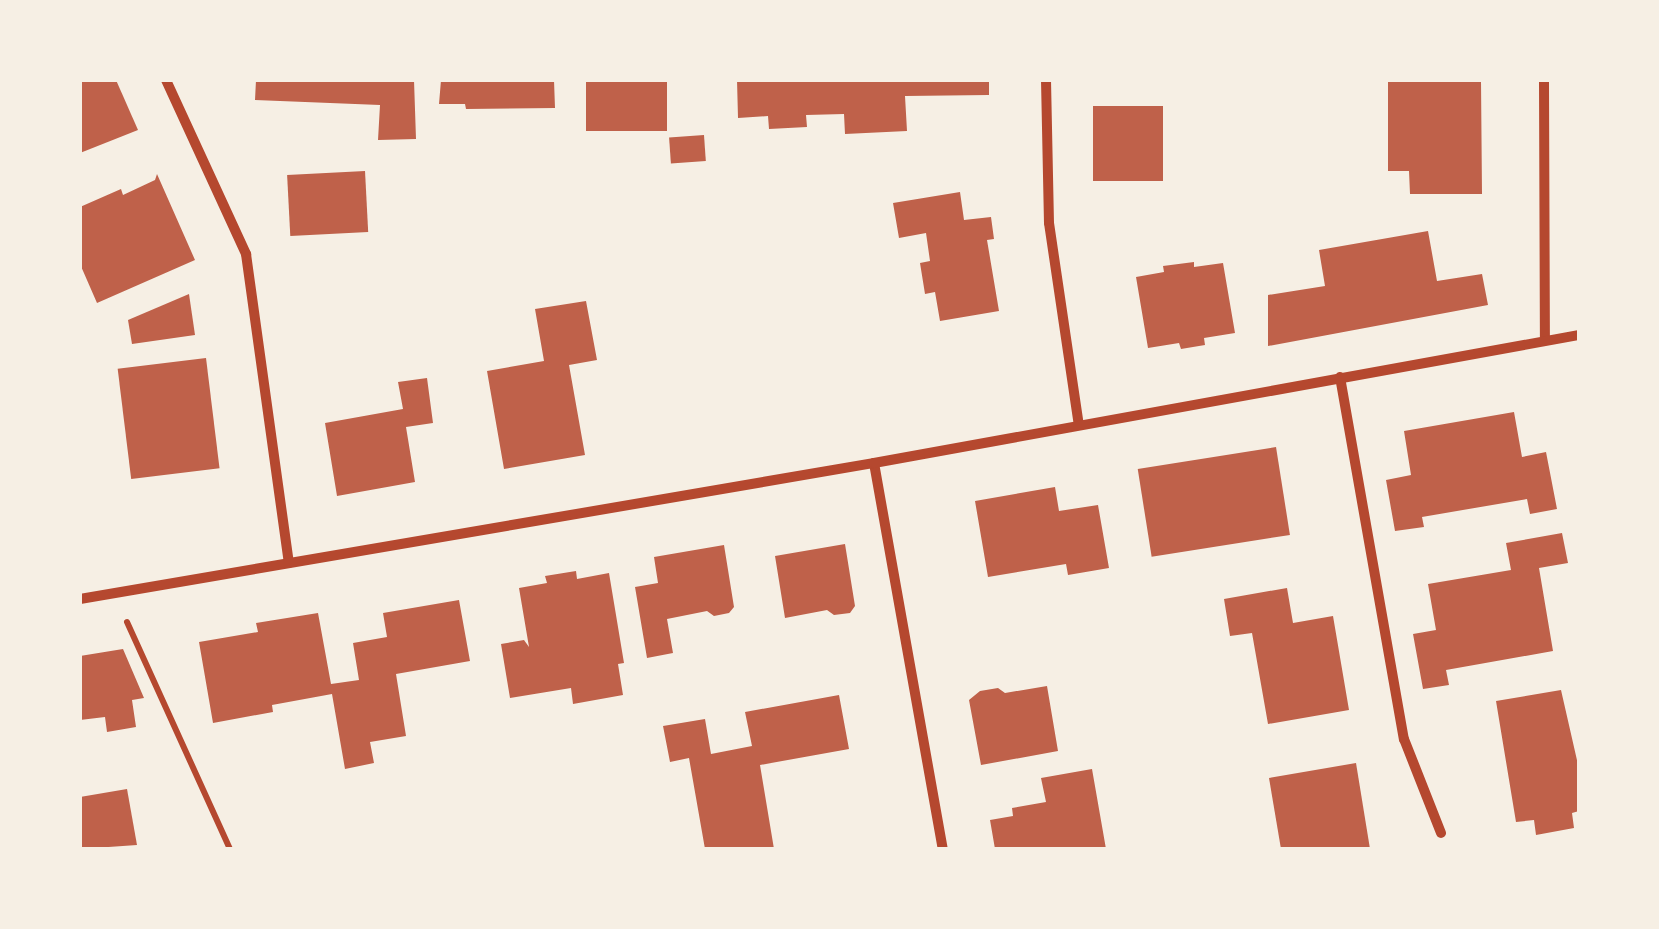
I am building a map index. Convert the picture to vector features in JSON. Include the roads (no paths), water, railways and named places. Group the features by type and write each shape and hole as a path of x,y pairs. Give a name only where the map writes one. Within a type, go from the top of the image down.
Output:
{"street":[{"path":"166,80 246,254 289,563"},
{"path":"1046,80 1049,223 1079,425"},
{"path":"1544,80 1545,340"},
{"path":"80,599 874,463 1579,335"},
{"path":"1340,378 1404,739 1441,833"},
{"path":"874,463 943,849"}]}
